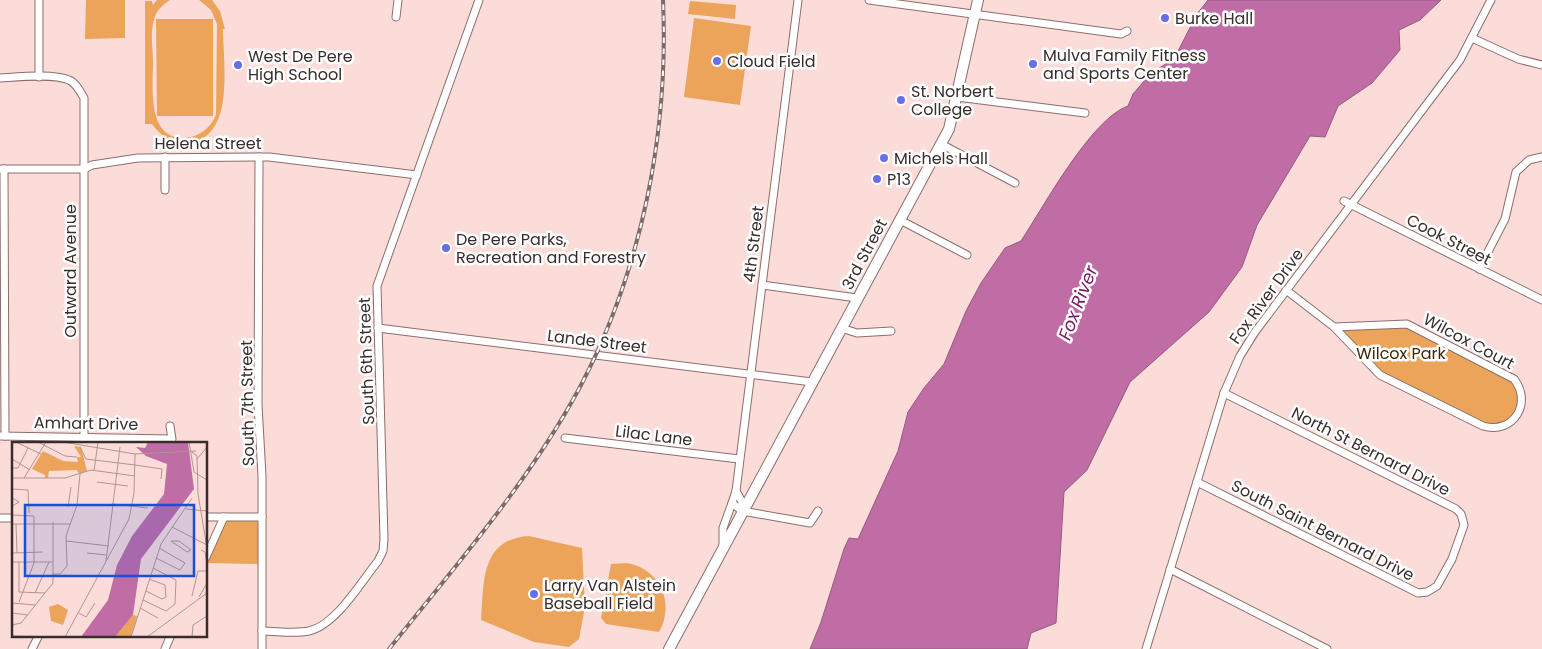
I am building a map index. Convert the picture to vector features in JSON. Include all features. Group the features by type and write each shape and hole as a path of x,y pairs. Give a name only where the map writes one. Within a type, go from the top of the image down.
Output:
{"main road":[{"name":"3rd Street","path":"669,649 941,144 948,129 957,97 978,0"}],"street":[{"path":"0,78 39,77 39,0"},
{"path":"396,17 398,0"},
{"name":"South 6th Street","path":"262,631 308,631 322,626 333,618 378,561 383,551 377,286 479,0"},
{"name":"4th Street","path":"723,548 723,528 736,491 798,0"},
{"path":"869,0 1122,34 1127,32"},
{"name":"Fox River Drive","path":"1146,649 1224,393 1240,356 1348,203 1460,60 1491,0"},
{"path":"1472,38 1510,56 1542,65"},
{"name":"Outward Avenue","path":"39,77 69,80 78,88 84,98 84,439"},
{"path":"957,97 1085,113"},
{"path":"941,144 1015,183"},
{"path":"165,157 165,190"},
{"name":"Helena Street","path":"2,169 84,169 126,159 165,157 259,157 417,176"},
{"name":"South 7th Street","path":"259,157 258,405 262,517 262,649"},
{"path":"1479,269 1505,219 1516,172 1529,160 1542,157"},
{"path":"2,169 3,436"},
{"name":"Cook Street","path":"1348,203 1542,300"},
{"path":"900,220 967,255"},
{"path":"762,285 857,298"},
{"name":"Wilcox Court","path":"1286,290 1334,326 1380,374 1483,426 1501,427 1514,420 1519,412 1522,395 1514,379 1407,324 1334,326"},
{"name":"Lande Street","path":"378,328 812,382"},
{"path":"841,328 857,333 891,331"},
{"name":"North St Bernard Drive","path":"1224,393 1456,509 1462,514 1464,525 1452,559"},
{"name":"Amhart Drive","path":"3,436 84,439 172,439 170,426"},
{"name":"Lilac Lane","path":"565,438 739,459"},
{"name":"South Saint Bernard Drive","path":"1197,482 1415,592 1424,593 1434,589 1452,559"},
{"name":"4th Street","path":"736,491 742,502 742,511"},
{"path":"732,503 742,511 810,523 818,511"},
{"path":"208,517 262,517"},
{"path":"208,553 224,517"},
{"path":"1170,569 1327,649"},
{"path":"32,649 38,636"},
{"path":"165,649 171,636"}],"green space":[{"path":"86,0 125,0 125,38 85,39"},
{"path":"157,0 170,0 158,11 153,25 153,100 159,124 166,132 176,137 191,137 203,132 212,123 216,115 217,24 211,10 199,0 212,0 220,11 225,29 223,29 224,97 220,114 214,128 203,138 188,143 173,141 163,136 152,124 145,124 145,1 152,1 153,5"},
{"path":"690,1 736,5 735,19 688,14"},
{"name":"Cloud Field","path":"694,18 751,26 740,105 684,97"},
{"path":"156,19 213,19 213,116 157,116"},
{"name":"Wilcox Park","path":"1407,324 1508,375 1520,389 1517,416 1494,428 1380,375 1334,327"},
{"path":"224,517 262,517 262,564 208,563 208,553"},
{"name":"Larry Van Alstein Baseball Field","path":"529,536 582,548 585,607 579,639 569,647 534,642 481,620 485,578 493,554 501,545 513,539"},
{"path":"627,563 649,572 662,589 666,610 659,632 606,624 601,618 611,564"}],"water":[{"name":"Fox River","path":"1208,0 1441,0 1420,20 1399,30 1400,50 1372,83 1338,106 1325,137 1310,136 1257,225 1242,267 1209,312 1130,382 1087,470 1064,492 1056,623 1031,633 1027,649 810,649 849,538 858,539 898,451 908,412 924,388 944,364 966,311 981,283 1005,248 1021,241 1055,186 1084,145 1114,114 1128,106 1133,94 1151,73 1174,59 1197,14"}],"railway":[{"path":"389,649 490,522 538,456 580,387 602,342 635,248 647,199 656,149 664,50 663,0"}],"place":[{"name":"Burke Hall","path":"1165,18"},
{"name":"Cloud Field","path":"717,61"},
{"name":"Mulva Family Fitness and Sports Center","path":"1033,64"},
{"name":"West De Pere High School","path":"238,65"},
{"name":"St. Norbert College","path":"901,100"},
{"name":"Michels Hall","path":"884,158"},
{"name":"P13","path":"877,179"},
{"name":"De Pere Parks, Recreation and Forestry","path":"446,248"},
{"name":"Larry Van Alstein Baseball Field","path":"534,594"}]}
